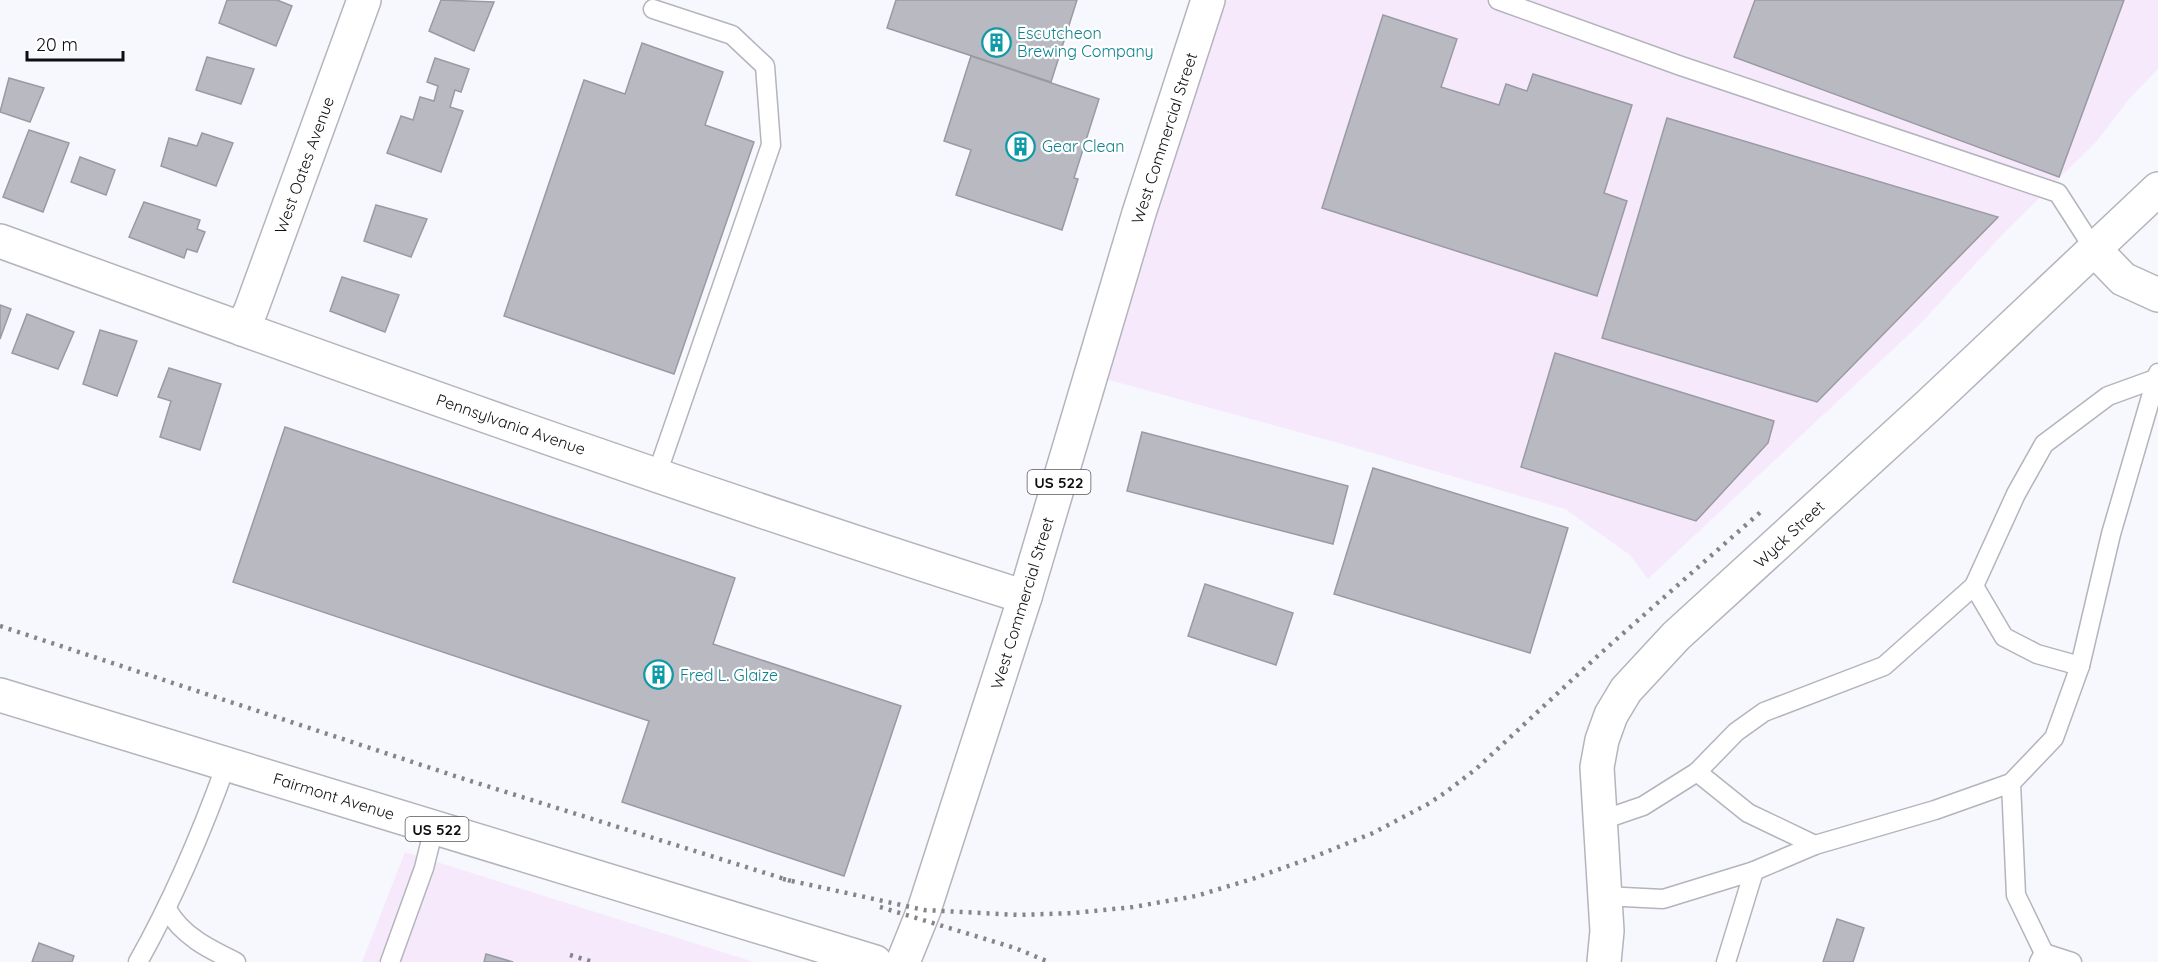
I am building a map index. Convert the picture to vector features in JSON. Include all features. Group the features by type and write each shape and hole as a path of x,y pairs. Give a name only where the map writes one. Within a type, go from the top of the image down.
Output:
{"street":[{"name":"West Oates Avenue","path":"242,329 251,310 364,0"},
{"name":"West Commercial Street","path":"903,962 924,910 1025,597 1139,213 1208,0"},
{"name":"Wyck Street","path":"1605,962 1607,931 1597,767 1602,740 1611,715 1626,690 1676,636 1930,404 2158,189"},
{"name":"Pennsylvania Avenue","path":"0,241 481,415 882,552 1025,597"},
{"path":"2094,249 2123,279 2158,295"},
{"name":"Fairmont Avenue","path":"0,694 875,962"}],"lane":[{"path":"1498,0 1681,66 2058,193 2094,249"},
{"path":"653,9 732,35 765,66 771,145 657,474"},
{"path":"1599,821 1642,807 1697,772 1736,732 1764,712 1884,666 1974,586 2016,494 2044,444 2108,396 2157,376"},
{"path":"1604,896 1664,898 1754,871 1815,845 1935,810 2011,783 2054,738 2080,666 2111,534 2157,376"},
{"path":"1974,586 2004,637 2037,654 2080,666"},
{"path":"138,962 167,909 209,813 227,762"},
{"path":"1697,772 1748,813 1815,845"},
{"path":"2011,783 2016,895 2042,958 2072,962"},
{"path":"389,961 424,868 435,828"},
{"path":"1726,962 1754,871"},
{"path":"167,909 175,922 191,937 236,962"}],"shaded area":[{"path":"1222,0 2158,0 2158,69 2130,98 2096,142 2003,234 1920,324 1648,579 1630,555 1565,509 1349,446 1102,378"},
{"path":"405,852 754,962 362,962"}],"building":[{"path":"227,0 277,0 292,6 276,46 219,23"},
{"path":"441,0 494,2 474,51 429,31"},
{"name":"Escutcheon Brewing Company","path":"896,0 1077,0 1051,82 887,28"},
{"path":"1755,0 2124,0 2059,177 1734,57"},
{"path":"1383,15 1457,39 1441,87 1499,105 1506,84 1527,91 1533,74 1632,105 1604,193 1627,201 1597,296 1322,208"},
{"path":"642,43 723,72 705,125 754,142 674,374 504,316 584,80 625,94"},
{"name":"Gear Clean","path":"971,56 1099,99 1074,178 1078,179 1062,230 956,195 971,150 944,141"},
{"path":"207,57 254,69 241,104 196,90"},
{"path":"435,58 469,69 461,92 455,90 450,107 463,111 441,172 387,153 401,116 413,120 420,97 434,101 438,86 427,82"},
{"path":"9,78 44,88 30,122 0,112"},
{"path":"1667,118 1998,217 1817,402 1602,338"},
{"path":"29,130 69,143 43,212 3,197"},
{"path":"202,133 233,143 216,186 161,166 169,138 197,146"},
{"path":"80,157 115,170 106,195 71,182"},
{"path":"144,202 200,220 197,229 205,232 197,252 187,249 184,258 129,237"},
{"path":"376,205 427,219 411,257 364,241"},
{"path":"342,277 399,295 385,332 330,311"},
{"path":"0,305 11,309 0,339"},
{"path":"27,314 74,332 58,369 12,353"},
{"path":"100,330 137,341 117,396 83,384"},
{"path":"1555,353 1774,421 1768,443 1696,521 1521,467"},
{"path":"169,368 221,384 200,450 160,437 171,401 158,397"},
{"name":"Fred L. Glaize","path":"285,427 735,578 713,644 901,706 844,876 622,802 649,721 233,582"},
{"path":"1142,432 1348,486 1333,544 1127,491"},
{"path":"1373,468 1568,528 1530,653 1334,594"},
{"path":"1205,584 1293,613 1276,665 1188,636"},
{"path":"1837,919 1864,928 1853,962 1823,962"},
{"path":"39,943 74,956 72,962 32,962"},
{"path":"486,954 513,962 484,962"}],"railway":[{"path":"783,879 924,910 1019,915 1074,913 1133,907 1196,896 1311,858 1373,833 1428,804 1476,769 1602,652 1764,509"},
{"path":"0,626 461,778 791,881"},
{"path":"880,907 1015,948 1049,962"},
{"path":"570,955 593,962"}],"place":[{"name":"Escutcheon Brewing Company","path":"996,42"},
{"name":"Gear Clean","path":"1021,146"},
{"name":"Fred L. Glaize","path":"659,675"}]}
